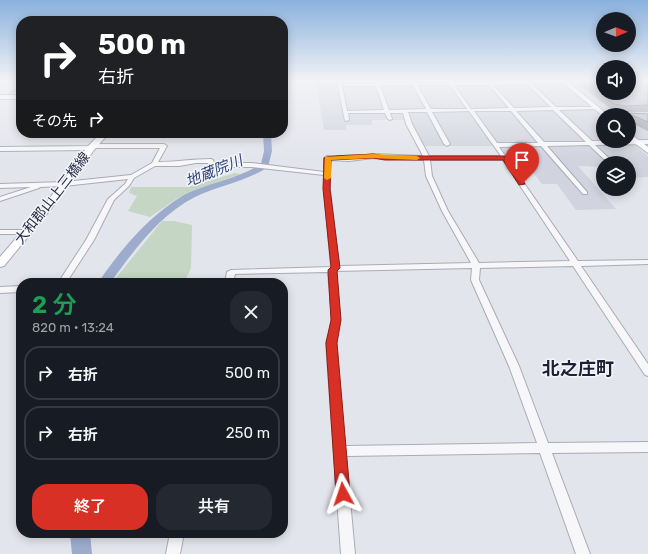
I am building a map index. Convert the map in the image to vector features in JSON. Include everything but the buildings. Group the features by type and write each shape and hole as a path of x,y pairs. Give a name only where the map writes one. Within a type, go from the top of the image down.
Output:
{"main road":[{"name":"大和郡山上三橋線","path":"0,264 100,138"},
{"path":"638,143 648,151"}],"street":[{"path":"345,107 347,120"},
{"path":"386,107 390,119"},
{"path":"427,107 447,144"},
{"path":"469,107 495,145 506,158 648,372"},
{"path":"510,107 585,193"},
{"path":"553,107 604,156"},
{"path":"346,112 596,108"},
{"path":"405,111 409,124 427,158 429,176 445,211 476,266 475,280 514,366 583,554"},
{"path":"495,145 648,142"},
{"path":"0,149 164,146 154,164"},
{"path":"348,554 331,343 336,320 334,269 327,189 327,158 349,159 373,156 506,158"},
{"path":"65,278 90,240 111,199 127,185 132,177 154,164 179,164 196,161 212,161 211,165 259,165 328,174"},
{"path":"0,186 64,184 132,177"},
{"path":"0,199 41,185"},
{"path":"0,232 26,232"},
{"path":"230,278 231,272 648,262"},
{"path":"0,290 16,289"},
{"path":"339,451 648,447"},
{"path":"173,554 176,538"}],"shaded area":[{"path":"320,107 590,107 596,112 596,148 636,148 636,146 648,156 648,177 636,178 636,156 596,156 596,167 578,166 596,186 596,196 605,196 616,209 576,210 557,184 542,184 529,167 514,167 499,146 419,146 406,120 372,120 372,125 346,125 346,130 324,130"},
{"path":"600,107 648,107 648,141 639,139 636,137 636,108"}],"green space":[{"path":"235,173 241,174 197,189 176,199 150,217 128,211 137,196 129,193 131,187 188,187"},
{"path":"162,221 174,221 192,225 191,268 186,278 116,278"}],"waterway":[{"name":"地蔵院川","path":"108,278 122,259 155,222 179,202 202,191 238,180 265,165 268,151 267,138"},
{"name":"地蔵院川","path":"80,538 82,554"}],"slow traffic":[{"path":"327,178 327,158 349,159 373,156 385,158 417,158"}],"district":[{"name":"北之庄町","path":"578,369"}],"route":[{"path":"343,494 331,343 336,320 332,270 335,268 327,189 327,158 349,159 373,156 385,158 506,158 522,184"}]}
